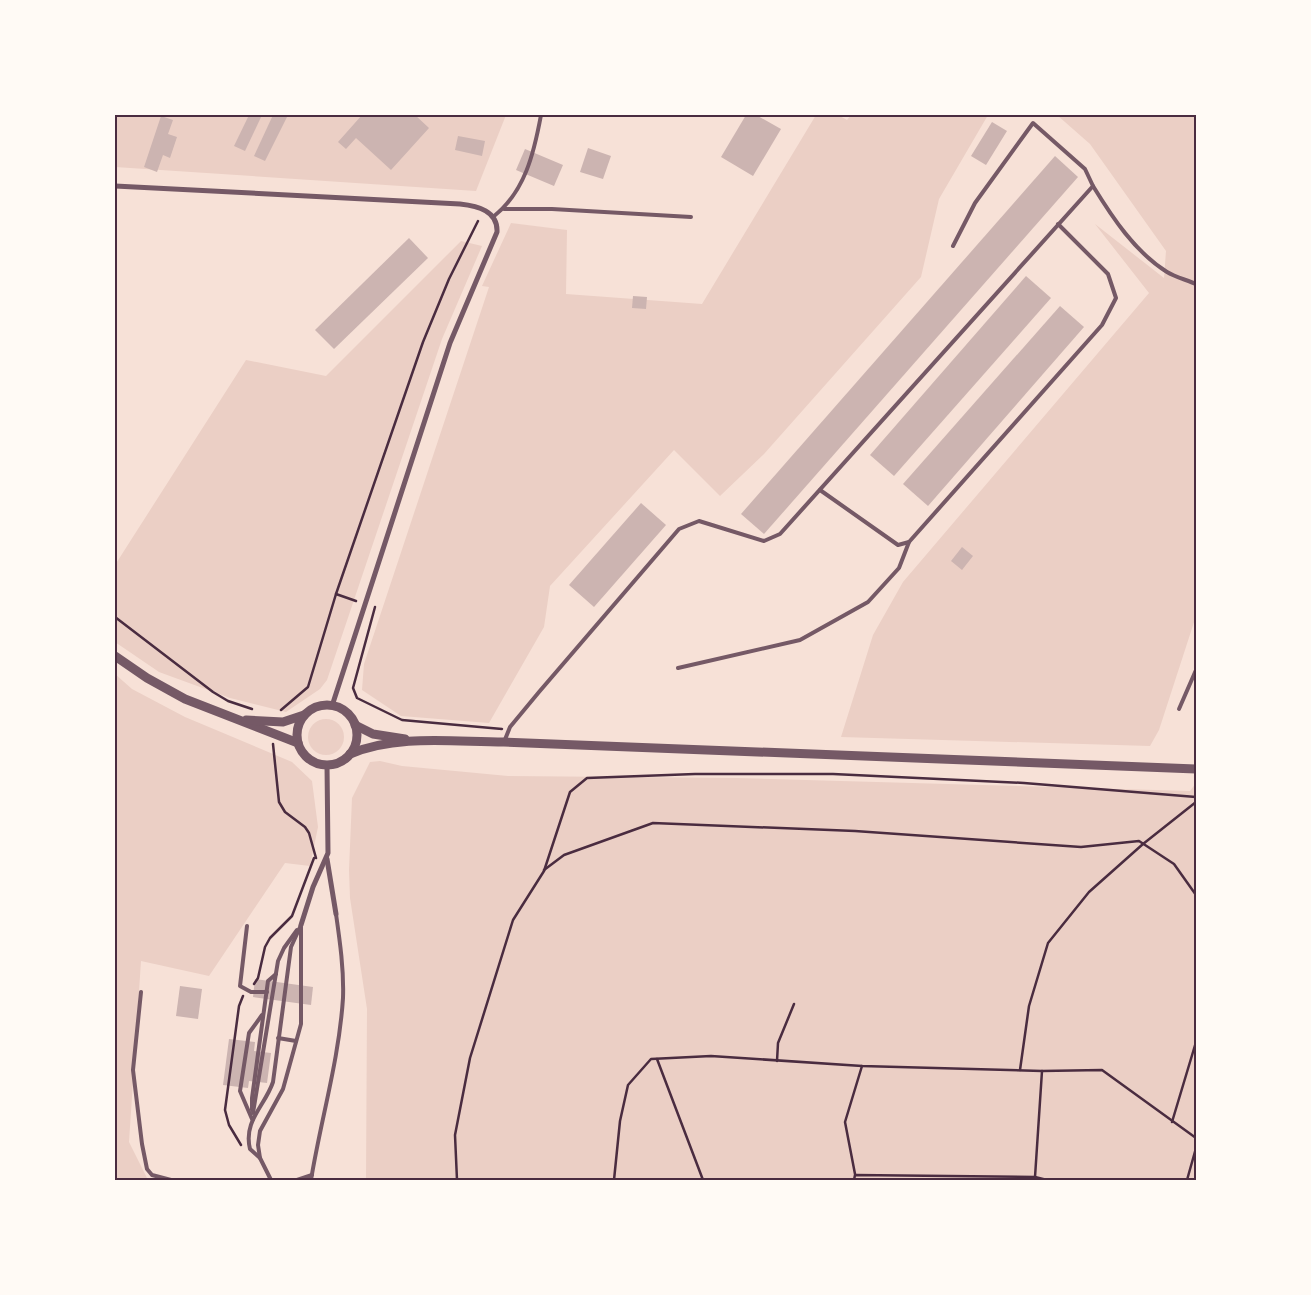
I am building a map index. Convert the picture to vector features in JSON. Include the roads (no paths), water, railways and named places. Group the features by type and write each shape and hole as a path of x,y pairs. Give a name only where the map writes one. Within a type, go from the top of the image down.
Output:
{"street":[{"path":"115,186 460,204 484,209 493,218 496,232 447,351 332,706"},
{"path":"115,656 147,678 185,699 298,743"},
{"path":"241,720 283,722 305,715 316,707 332,706 346,712 354,725 356,743 350,754"},
{"path":"305,715 298,726 298,743 307,758 316,763 327,765 339,762 350,754 368,748 418,741"},
{"path":"354,725 373,734 418,741 504,742 1196,768"},
{"path":"327,765 329,825 327,859 336,914"},
{"path":"301,925 313,887 327,859"}],"lane":[{"path":"493,218 504,209 522,182 533,155 541,115"},
{"path":"953,246 975,203 1034,123 1085,169 1112,217 1145,252 1167,272 1196,284"},
{"path":"504,742 509,730 679,529 699,521 764,541 780,534 1093,186"},
{"path":"504,209 552,209 691,217"},
{"path":"678,668 800,640 868,602 899,568 909,542 1102,324 1116,298 1108,274 1058,224"},
{"path":"820,490 898,545 909,542"},
{"path":"1179,710 1196,670"},
{"path":"297,1180 312,1178 336,1052 343,997 343,976 336,914"},
{"path":"260,1158 250,1149 248,1132 252,1119 276,974 284,948 301,925"},
{"path":"252,1119 273,1082 291,947 301,925"},
{"path":"271,1180 260,1158 258,1145 260,1131 283,1089 296,1041 302,1007 301,925"},
{"path":"247,926 240,986 251,992 267,992"},
{"path":"252,1119 252,1098 268,981 276,974"},
{"path":"140,992 133,1070 142,1144 148,1168 152,1175 171,1180"},
{"path":"252,1119 240,1091 249,1033 263,1013"},
{"path":"278,1038 296,1041"},
{"path":"276,1180 286,1180"}]}
